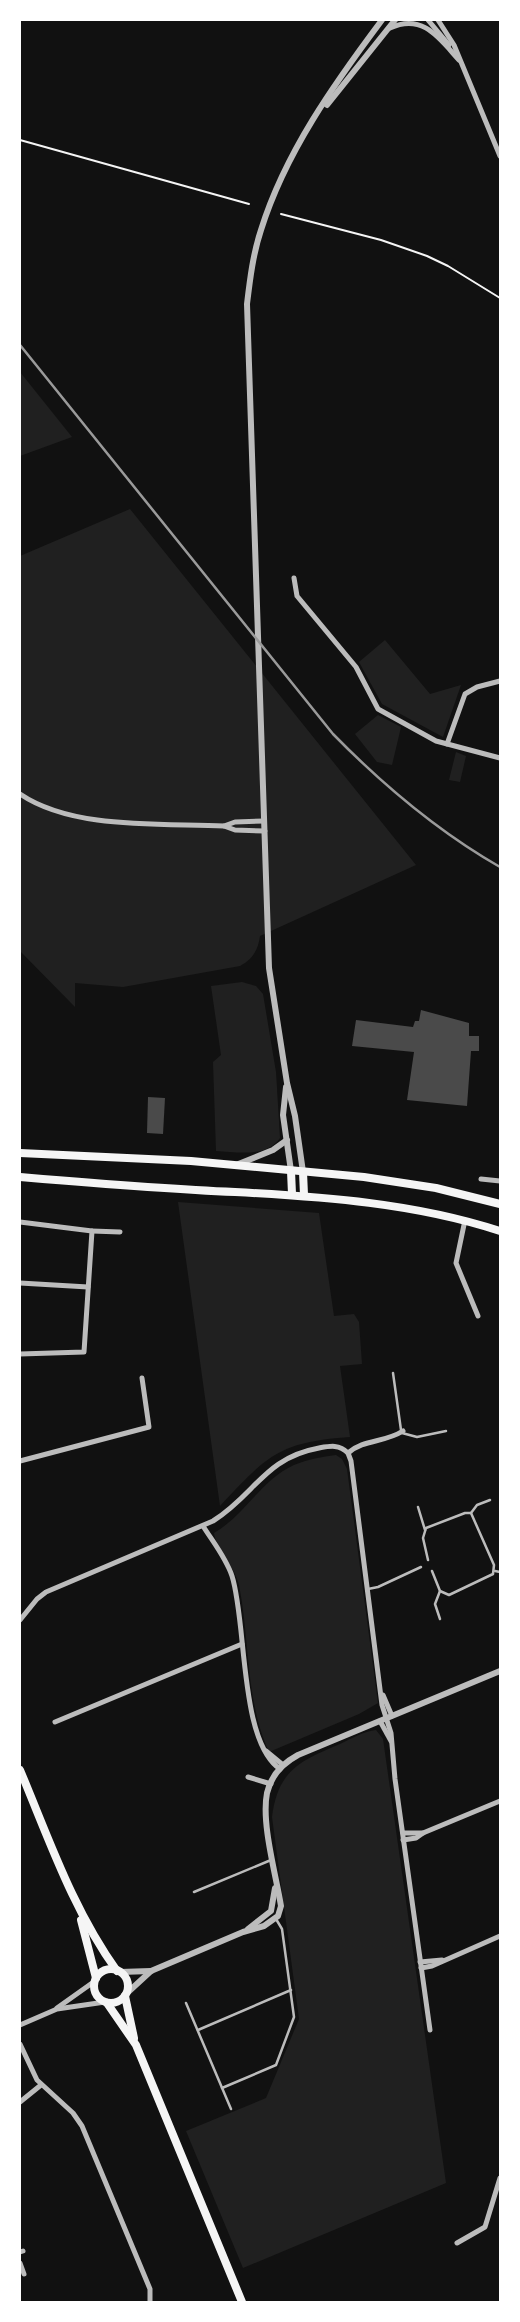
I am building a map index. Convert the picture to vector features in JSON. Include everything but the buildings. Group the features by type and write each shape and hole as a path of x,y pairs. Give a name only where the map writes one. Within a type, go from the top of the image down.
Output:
{"main road":[{"path":"20,1153 191,1161 402,1182 500,1204"},
{"path":"292,1171 292,1194"},
{"path":"302,1172 304,1195"},
{"path":"20,1176 179,1189 304,1195 406,1207 465,1220 500,1231"},
{"path":"20,1770 74,1899 91,1954 97,1996 106,2002 136,2045"},
{"path":"74,1899 95,1938 118,1972 126,1980 125,1995 136,2045 242,2302"},
{"path":"96,1980 103,1972 118,1972"},
{"path":"106,2002 119,2001 125,1995"}],"street":[{"path":"302,1172 295,1116 286,1083 269,968 247,304 251,272 263,224 290,160 355,56 382,20"},
{"path":"310,126 395,20"},
{"path":"428,20 437,28 461,62"},
{"path":"438,20 454,45 500,156"},
{"path":"390,28 407,22 425,27 434,33 461,62"},
{"path":"294,578 297,596 356,667 378,709 436,741 500,758"},
{"path":"447,744 465,694 477,687 500,681"},
{"path":"20,794 30,801 86,820 224,826 235,830 265,831"},
{"path":"224,826 235,822 264,822"},
{"path":"286,1083 283,1109 292,1171"},
{"path":"232,1166 273,1150 286,1140"},
{"path":"481,1179 500,1181"},
{"path":"465,1220 456,1263 478,1316"},
{"path":"20,1222 92,1231 120,1232"},
{"path":"20,1354 84,1352 92,1231"},
{"path":"20,1283 88,1287"},
{"path":"20,1461 150,1427 142,1378"},
{"path":"348,1453 359,1444 388,1439 402,1432"},
{"path":"20,1620 44,1594 203,1526 226,1513 266,1472 289,1457 306,1451 333,1446 343,1448 351,1460 382,1692 386,1718 391,1730 391,1742 430,2030"},
{"path":"203,1526 224,1559 232,1577 255,1728 260,1743 281,1767"},
{"path":"55,1722 242,1644"},
{"path":"125,1995 151,1971 243,1932 264,1926 276,1919 281,1906 267,1806 271,1784 281,1767 298,1755 500,1671"},
{"path":"248,1777 271,1784"},
{"path":"404,1840 416,1838 423,1833 500,1801"},
{"path":"403,1833 423,1833"},
{"path":"243,1932 269,1914 274,1904 276,1880"},
{"path":"269,1914 276,1919"},
{"path":"421,1968 432,1966 500,1936"},
{"path":"420,1962 445,1959"},
{"path":"118,1972 151,1971"},
{"path":"20,2025 57,2009 96,1980"},
{"path":"57,2009 106,2002"},
{"path":"20,2044 33,2074 41,2085 73,2113 82,2126 150,2288 150,2302"},
{"path":"20,2102 41,2085"},
{"path":"457,2243 485,2226 500,2178"},
{"path":"20,2263 24,2274"}],"lane":[{"path":"393,1372 402,1432 417,1437 446,1431"},
{"path":"425,1530 463,1514 471,1513 476,1506 490,1500"},
{"path":"418,1507 425,1530 423,1538 428,1560"},
{"path":"471,1513 495,1571"},
{"path":"368,1589 378,1587 421,1567"},
{"path":"432,1571 440,1591 435,1605 440,1619"},
{"path":"495,1571 500,1572"},
{"path":"440,1591 450,1595 490,1576 495,1571"},
{"path":"194,1892 273,1859"},
{"path":"222,2088 276,2064 294,2021 282,1927 276,1919"},
{"path":"198,2030 291,1990"},
{"path":"186,2002 231,2109"}],"path":[{"path":"20,140 249,204"},
{"path":"281,214 381,240 428,256 500,298"}],"shaded area":[{"path":"20,372 72,437 20,456"},
{"path":"130,509 416,865 260,936 254,954 240,966 123,987 75,983 75,1007 20,951 20,556"},
{"path":"385,640 430,694 461,685 443,737 382,704 359,662"},
{"path":"378,715 401,727 392,765 377,762 355,734"},
{"path":"456,752 466,756 460,782 449,780"},
{"path":"242,982 256,986 263,994 276,1072 280,1138 267,1149 242,1153 216,1151 213,1062 221,1055 211,986"},
{"path":"178,1202 319,1213 334,1316 354,1314 359,1322 362,1364 340,1366 350,1437 306,1443 276,1455 250,1475 220,1506"},
{"path":"336,1455 342,1459 347,1469 378,1703 359,1714 269,1752 261,1732 252,1691 239,1585 234,1571 218,1544 214,1533 235,1517 262,1488 282,1471 304,1461"},
{"path":"376,1730 383,1739 446,2183 243,2268 186,2131 266,2098 299,2019 272,1817 280,1788 293,1769 302,1762 367,1732"}],"railway":[{"path":"20,345 333,734 391,789 433,823 500,867"}]}
